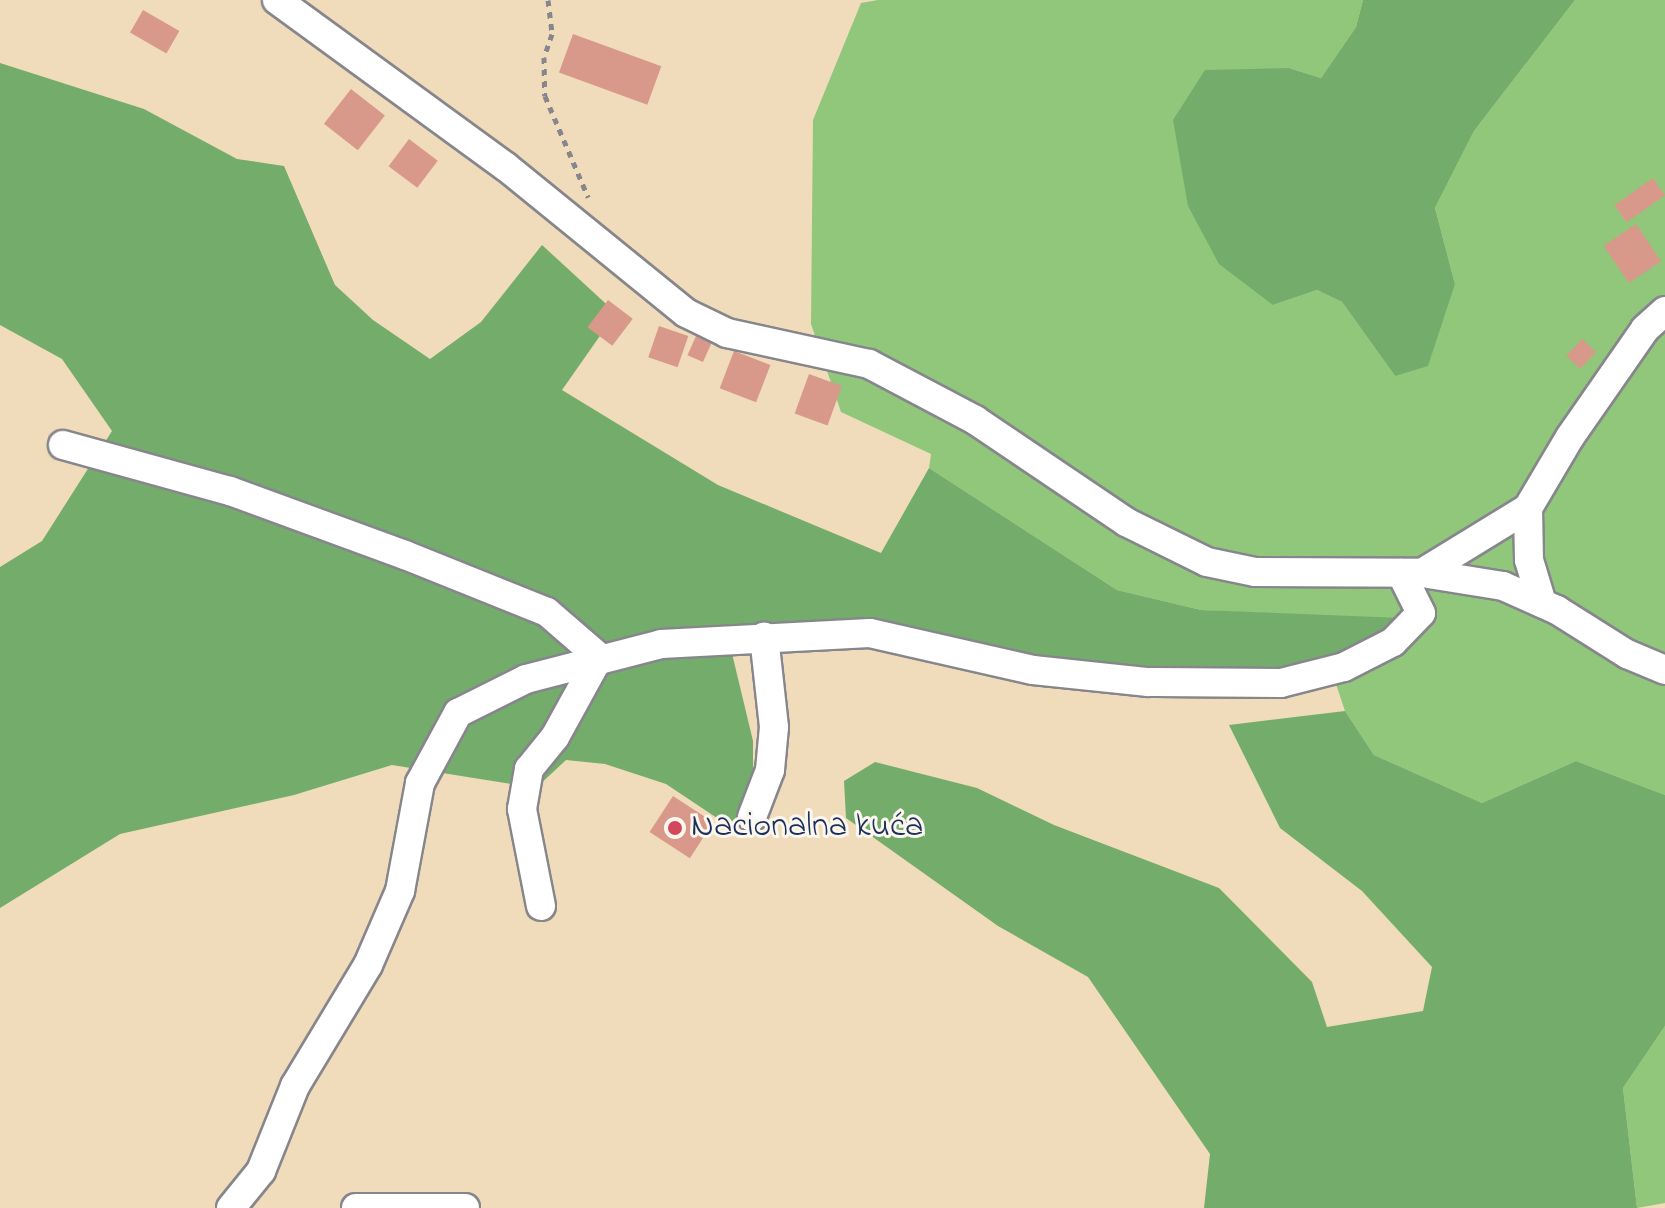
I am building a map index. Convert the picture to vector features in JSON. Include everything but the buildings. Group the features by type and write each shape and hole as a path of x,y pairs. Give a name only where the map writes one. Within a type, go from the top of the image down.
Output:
{"street":[{"path":"277,0 505,166 686,313 727,333 869,364 975,420 1126,522 1207,562 1255,572 1411,573 1503,586 1542,603 1665,670"},
{"path":"1411,573 1528,508 1570,437 1645,329 1665,311"},
{"path":"63,445 162,470 405,555 547,612 599,657"},
{"path":"1528,508 1529,560 1542,603"},
{"path":"231,1208 261,1171 295,1086 368,965 400,891 420,783 458,713 526,679 599,657 661,644 870,633 1033,670 1148,682 1281,683 1344,667 1393,642 1421,613 1411,573"},
{"path":"752,817 770,770 774,727 764,637"},
{"path":"541,906 522,809 529,769 555,737 599,657"},
{"path":"356,1208 465,1208"}],"path":[{"path":"548,0 552,34 544,57 545,96 592,205"}],"green space":[{"path":"878,0 1363,0 1356,27 1321,78 1289,68 1273,305 1317,290 1342,302 1395,376 1455,284 1435,208 1474,131 1575,0 1665,0 1665,795 1576,761 1482,803 1374,755 1345,711 1335,681 1277,614 1201,610 1117,590 929,468 931,454 841,412 811,324 813,120 861,3"},
{"path":"1363,0 1575,0 1474,131 1435,208 1455,284 1428,366 1395,376 1342,302 1317,290 1273,305 1219,264 1188,206 1173,120 1205,70 1289,68 1321,78 1356,27"},
{"path":"0,63 144,109 237,159 284,166 335,285 373,320 430,359 481,322 542,245 616,313 562,390 718,485 881,553 929,468 1117,590 1201,610 1402,618 1335,681 1059,682 884,628 729,641 753,741 753,783 732,828 666,784 605,764 566,760 536,788 392,765 294,795 120,834 0,908 0,567 42,541 112,431 62,359 0,325"},
{"path":"1345,711 1374,755 1482,803 1576,761 1665,795 1665,1026 1623,1088 1637,1208 1204,1208 1210,1154 1088,977 998,926 846,818 844,781 875,762 977,788 1054,825 1219,888 1312,982 1327,1027 1423,1011 1432,967 1362,891 1280,828 1229,725"},
{"path":"1665,1026 1665,1203 1637,1208 1623,1088"}],"place":[{"name":"Nacionalna kuća","path":"675,828"}]}
